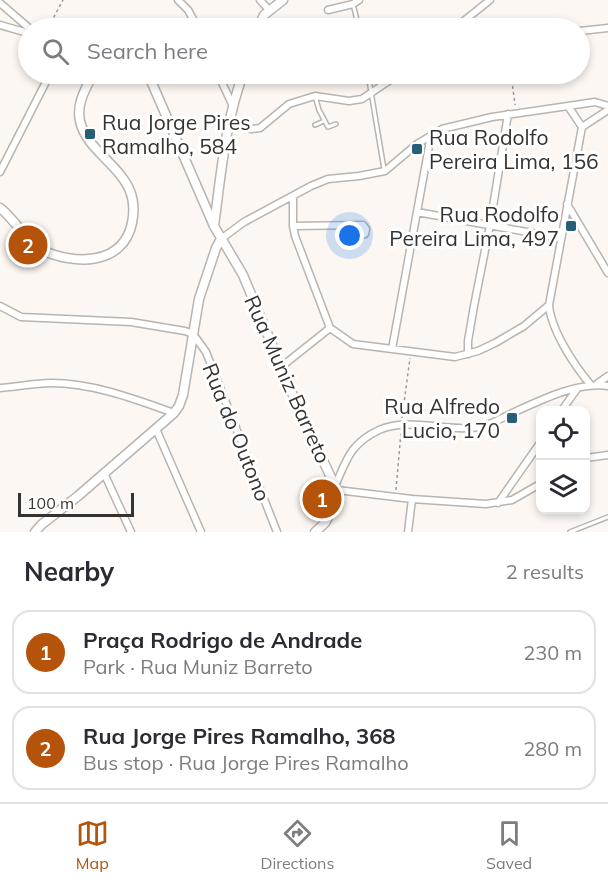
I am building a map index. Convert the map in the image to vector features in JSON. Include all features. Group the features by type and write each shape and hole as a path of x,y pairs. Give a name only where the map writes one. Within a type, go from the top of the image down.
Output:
{"street":[{"path":"178,0 192,18"},
{"path":"260,0 270,11"},
{"path":"263,18 283,0"},
{"path":"468,18 490,0"},
{"path":"328,9 356,2"},
{"path":"0,3 18,19"},
{"path":"0,25 18,30"},
{"path":"590,30 608,28"},
{"path":"0,172 45,84"},
{"path":"0,208 36,246 63,257 80,260 102,257 111,254 124,244 134,216 130,192 116,169 87,136 80,122 78,110 89,84"},
{"name":"Rua Muniz Barreto","path":"152,84 214,226 243,275 281,367 336,488 332,511 315,532"},
{"path":"223,84 232,104"},
{"path":"214,226 228,125 239,84"},
{"path":"228,125 251,129 260,128 289,104 315,96 355,101 372,94 386,84"},
{"path":"40,530 174,413 179,406 183,395 199,299 221,239 244,222 328,179 384,171 431,134 463,122 595,102 608,108 582,127 549,305 553,324 582,375 593,384 608,386"},
{"path":"568,106 582,127"},
{"path":"468,354 468,341 508,114"},
{"path":"392,350 431,134"},
{"path":"293,196 293,226 298,247 330,328 353,344 455,357 468,354 507,336 540,314 549,305"},
{"path":"567,204 608,273"},
{"path":"417,212 560,238"},
{"path":"293,226 354,226"},
{"path":"210,269 229,251"},
{"path":"0,306 21,316 131,322 193,334"},
{"path":"281,367 330,328"},
{"name":"Rua do Outono","path":"193,334 206,352 277,532"},
{"path":"536,486 512,500 498,503 412,499 336,488 348,455 358,444 380,430 401,425 458,429 490,424 534,403 593,384 608,376"},
{"path":"0,388 49,383 68,384 94,388 174,413"},
{"path":"565,406 577,388"},
{"path":"156,429 201,532"},
{"path":"498,503 536,449"},
{"path":"590,457 608,455"},
{"path":"104,473 131,532"},
{"path":"408,532 412,499"}],"lane":[{"path":"356,2 358,18"},
{"path":"370,84 384,171"},
{"path":"315,96 328,127 336,124"},
{"path":"315,125 324,121"},
{"path":"570,532 608,517"}],"path":[{"path":"53,18 63,0"},
{"path":"512,84 516,113"},
{"path":"395,497 410,352"}],"shaded area":[{"path":"328,478 330,500 319,519 315,501 320,488"}],"place":[{"name":"Rua Jorge Pires Ramalho, 584","path":"90,134"},
{"name":"Rua Rodolfo Pereira Lima, 156","path":"417,149"},
{"name":"Rua Rodolfo Pereira Lima, 497","path":"571,226"},
{"name":"Rua Jorge Pires Ramalho, 368","path":"28,245"},
{"name":"Rua Alfredo Lucio, 170","path":"512,418"},
{"name":"Praça Rodrigo de Andrade","path":"322,499"}]}
